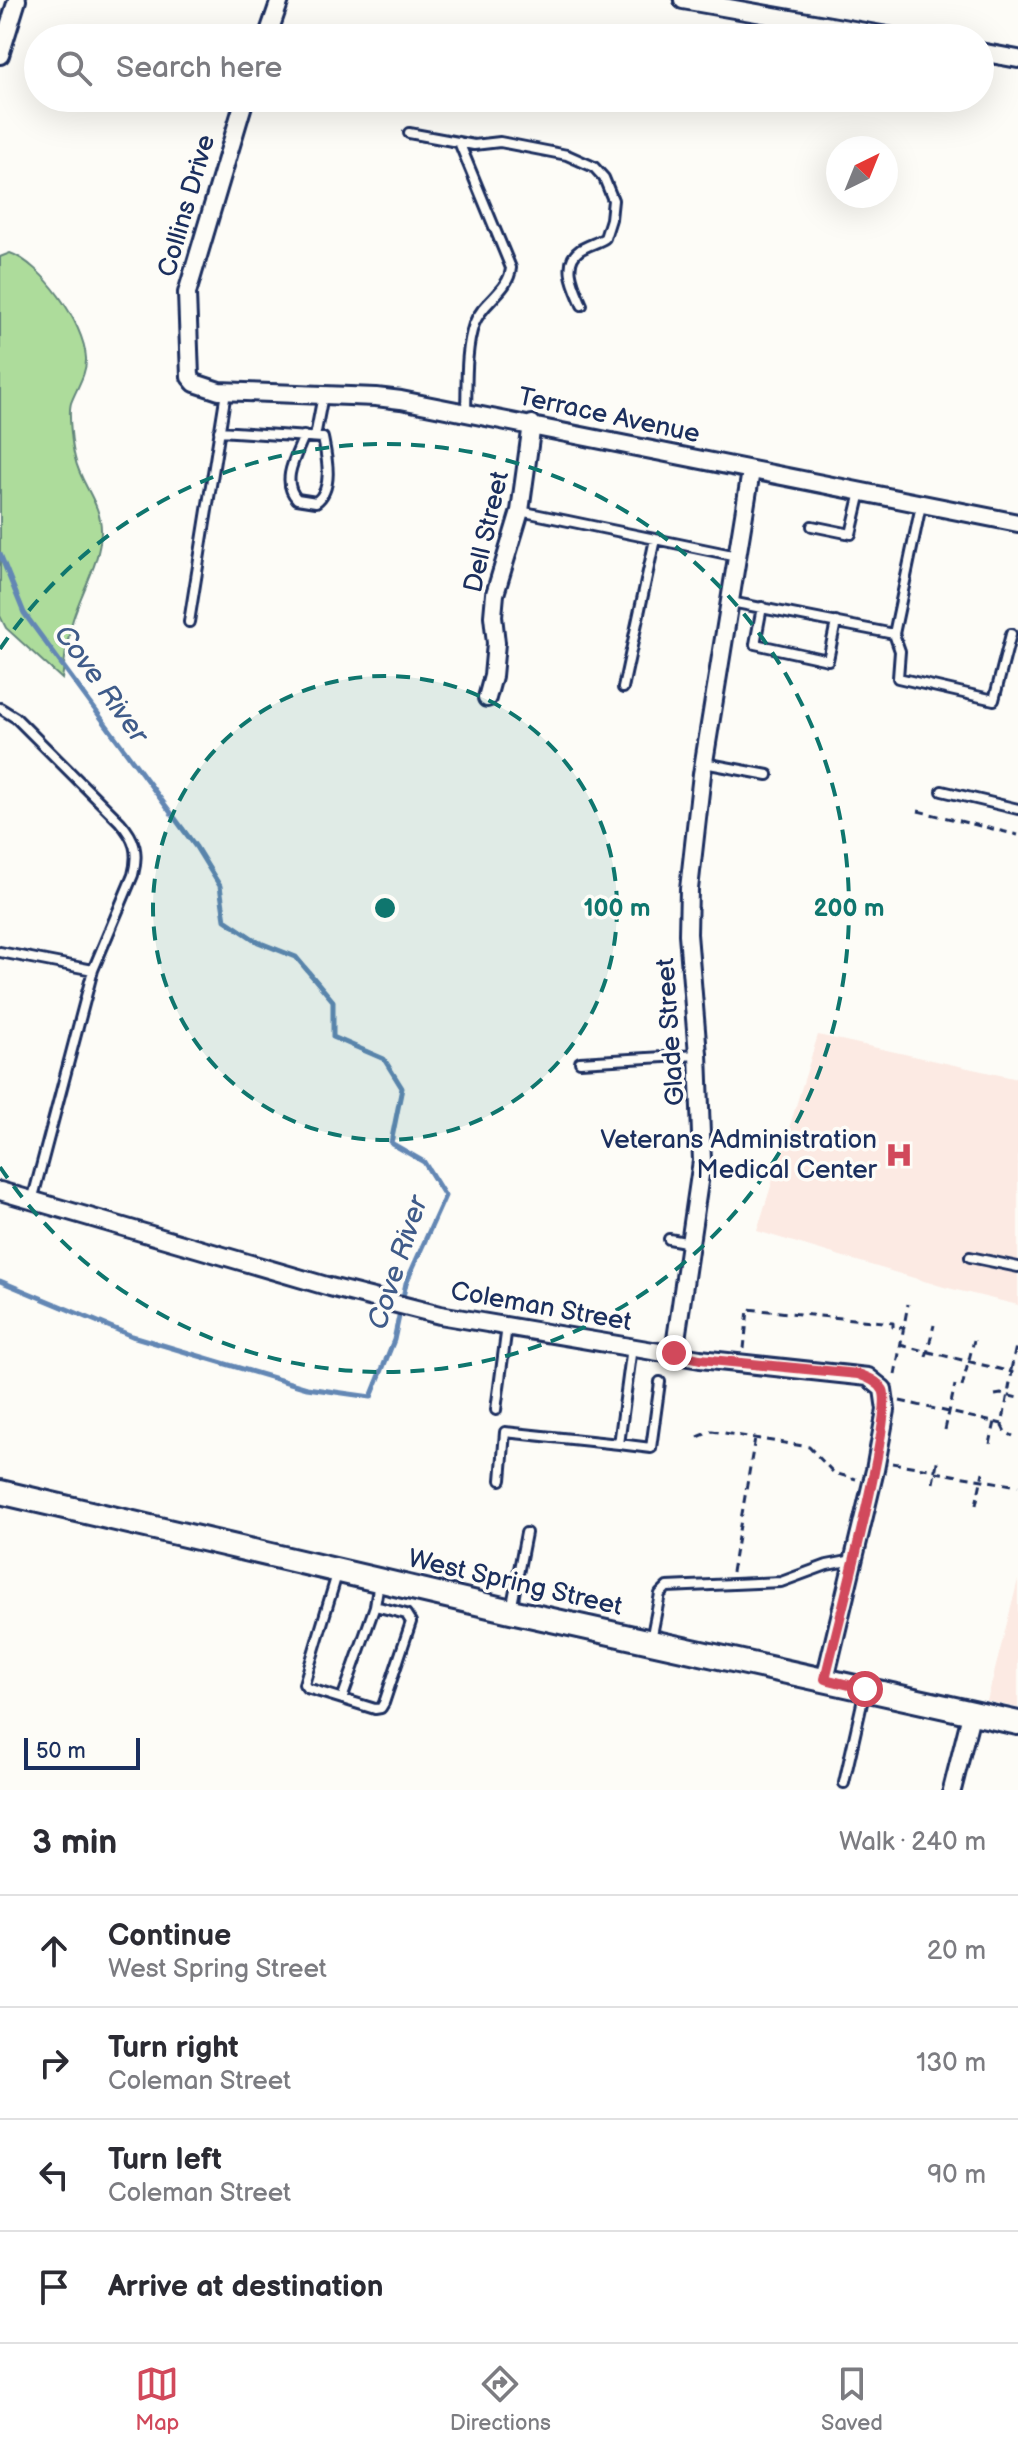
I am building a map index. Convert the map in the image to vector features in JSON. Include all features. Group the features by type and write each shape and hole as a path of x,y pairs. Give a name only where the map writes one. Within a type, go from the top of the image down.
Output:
{"main road":[{"name":"West Spring Street","path":"0,1492 511,1611 825,1679 971,1715 1017,1721"}],"street":[{"path":"0,55 17,0"},
{"path":"272,24 280,0"},
{"path":"683,0 819,24"},
{"path":"994,55 1018,59"},
{"name":"Collins Drive","path":"190,377 187,293 241,112"},
{"name":"Terrace Avenue","path":"190,377 205,388 226,391 376,397 466,411 1018,523"},
{"name":"Dell Street","path":"487,698 496,643 493,616 495,594 520,511 532,424"},
{"name":"Glade Street","path":"674,1353 702,1161 698,1054 689,950 689,889 704,763 751,471"},
{"name":"Coleman Street","path":"0,1191 440,1315 743,1363 858,1374 877,1382 886,1400"},
{"path":"825,1679 873,1476 886,1400"},
{"path":"952,1790 971,1715"}],"lane":[{"path":"409,133 474,145 500,142 567,155 601,173 610,190 613,212 606,237 579,250 572,260 571,279 582,305"},
{"path":"459,142 511,268 507,282 482,310 473,329 466,411"},
{"path":"189,622 226,391"},
{"path":"315,437 323,394"},
{"path":"219,431 304,436 323,438 327,484 320,499 308,503 293,496 289,483 304,436"},
{"path":"812,526 851,534 861,492"},
{"path":"921,505 894,634 900,651 898,678 994,700 1011,634"},
{"path":"520,511 737,556"},
{"path":"623,688 655,539"},
{"path":"730,601 894,634"},
{"path":"762,607 755,644 828,660 836,622"},
{"path":"0,708 16,718 120,822 131,835 136,848 133,875 93,970 32,1201"},
{"path":"704,763 768,775"},
{"path":"942,791 1018,809"},
{"path":"0,952 93,970"},
{"path":"580,1062 698,1054"},
{"path":"669,1239 692,1243"},
{"path":"970,1257 1018,1267"},
{"path":"496,1410 507,1325"},
{"path":"619,1444 632,1346"},
{"path":"501,1480 505,1432 651,1448 660,1382"},
{"path":"511,1611 526,1533"},
{"path":"650,1642 662,1590 667,1587 781,1582 853,1559"},
{"path":"338,1570 303,1680 307,1688 375,1709 381,1708 411,1622 406,1614 375,1606"},
{"path":"342,1699 375,1606 380,1580"},
{"path":"844,1783 865,1689"}],"path":[{"path":"918,811 1018,835"},
{"path":"895,1375 908,1304"},
{"path":"743,1363 748,1309 893,1323 893,1327 904,1328"},
{"path":"926,1354 934,1325"},
{"path":"962,1387 974,1340"},
{"path":"900,1345 926,1354 1011,1371"},
{"path":"1013,1436 1005,1432 1002,1424 1016,1346"},
{"path":"945,1430 955,1385"},
{"path":"995,1395 1018,1398"},
{"path":"886,1400 1002,1424"},
{"path":"990,1444 995,1422"},
{"path":"698,1437 712,1431 809,1447 834,1473 873,1476 890,1463 1018,1486"},
{"path":"731,1583 755,1438"},
{"path":"933,1483 938,1457"},
{"path":"976,1505 983,1472"}],"shaded area":[{"name":"Veterans Administration Medical Center","path":"818,1035 1018,1079 1018,1305 944,1287 757,1231"},
{"path":"1018,1580 1018,1708 987,1701"}],"green space":[{"path":"10,253 35,269 59,296 78,328 86,358 83,376 71,403 71,430 78,467 95,503 101,532 94,566 71,626 62,679 6,628 0,616 0,257"}],"waterway":[{"name":"Cove River","path":"0,554 24,613 196,847 220,886 225,920 258,942 296,957 333,1001 333,1037 384,1059 402,1088 391,1143 424,1162 445,1196 406,1283 394,1340 371,1397 307,1388 132,1336 0,1281"}],"place":[{"name":"Veterans Administration Medical Center","path":"899,1155"}],"route":[{"path":"674,1353 700,1359 858,1374 877,1382 883,1389 886,1410 875,1470 825,1679 865,1689"}]}
